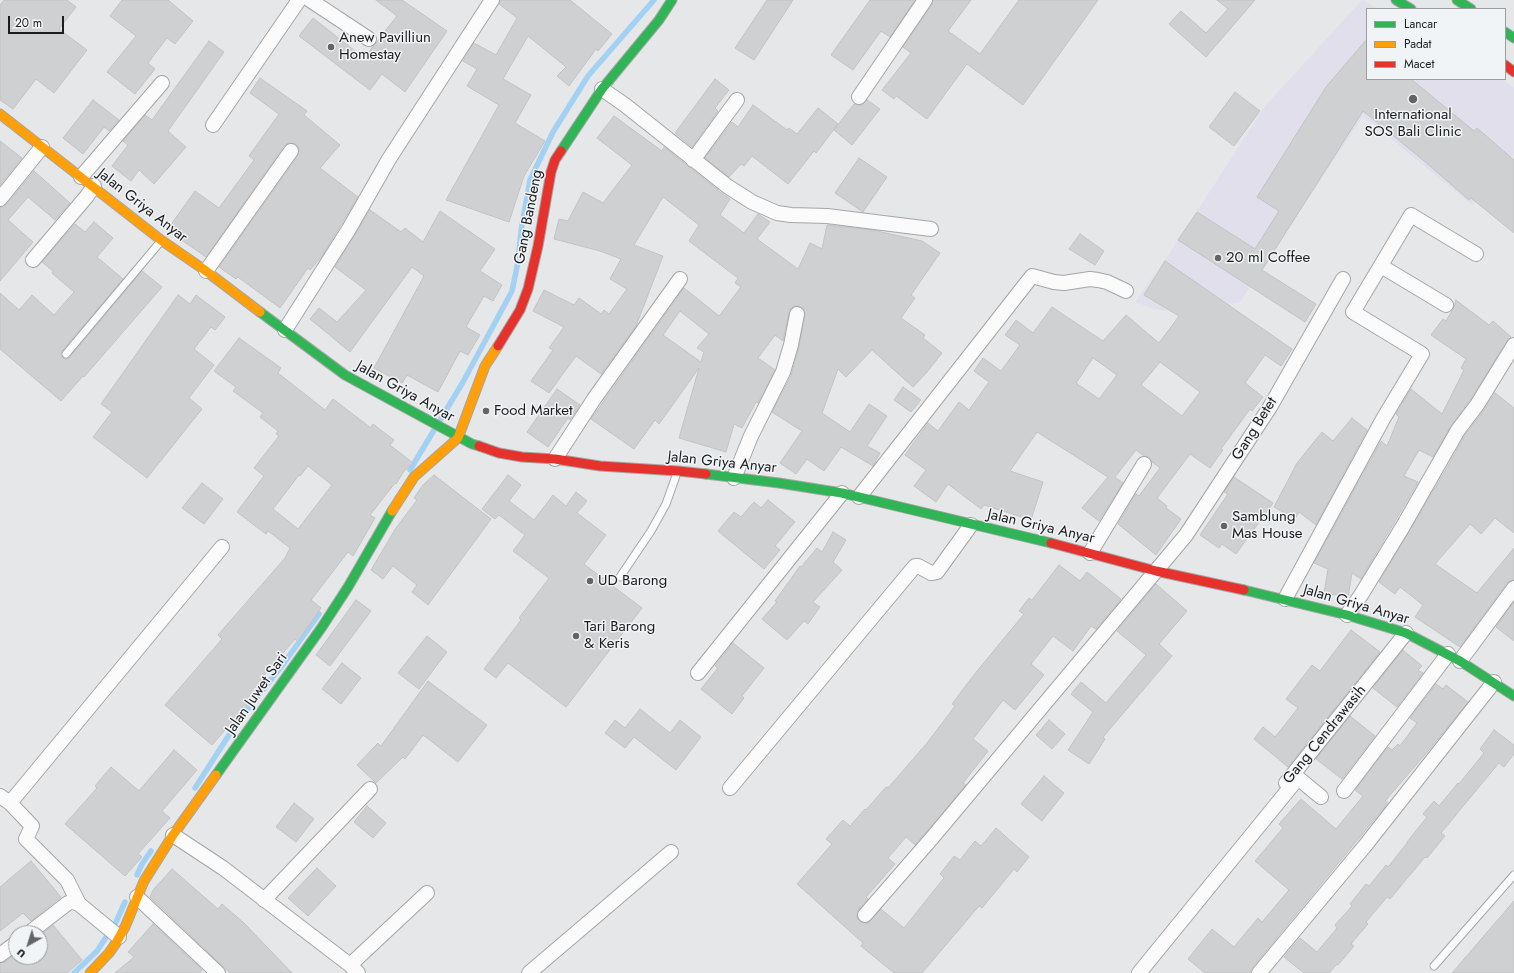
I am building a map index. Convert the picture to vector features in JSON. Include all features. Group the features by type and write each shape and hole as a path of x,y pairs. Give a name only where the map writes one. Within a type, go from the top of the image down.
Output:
{"main road":[{"name":"Gang Bandeng","path":"454,435 485,366 520,310 528,289 538,246 551,172 555,160 602,89 659,20 672,0"},
{"path":"1396,0 1409,8"},
{"path":"1457,0 1469,8"},
{"path":"1506,66 1514,72"},
{"name":"Jalan Griya Anyar","path":"0,114 94,186 161,240 206,271 345,375 472,444 499,453 522,457 555,459 600,466 678,471 779,483 842,493 971,525 1019,535 1156,571 1285,599 1347,615 1406,633 1454,658 1514,696"},
{"name":"Jalan Juwet Sari","path":"90,973 109,953 119,937 125,927 144,882 173,835 322,627 348,587 397,503 414,478 454,435"}],"street":[{"path":"213,125 299,0"},
{"path":"310,0 369,39"},
{"path":"285,330 349,229 389,159 492,0"},
{"path":"859,96 925,0"},
{"path":"81,176 162,83"},
{"path":"602,89 625,104 693,160 740,195 777,213 827,216 931,229"},
{"path":"693,160 737,100"},
{"path":"0,199 42,147"},
{"path":"206,271 291,151"},
{"path":"33,260 94,186"},
{"path":"1285,599 1383,419 1422,354 1353,312 1412,215 1476,254"},
{"path":"1381,266 1446,305"},
{"path":"859,497 1032,276 1064,283 1090,279 1098,280 1107,282 1126,291"},
{"path":"555,459 594,399 680,279"},
{"name":"Gang Betet","path":"865,915 932,838 1066,676 1186,535 1270,407 1344,279"},
{"path":"734,478 751,436 783,372 791,345 797,314"},
{"path":"1347,615 1390,548 1458,430 1477,405 1514,345"},
{"path":"1090,553 1144,464"},
{"path":"698,673 770,581 842,493"},
{"path":"730,788 915,566 918,566 931,573 937,572 971,525"},
{"path":"119,937 79,904 67,880 26,839 32,826 5,800 222,547"},
{"path":"1344,791 1514,588"},
{"name":"Gang Cendrawasih","path":"1242,837 1406,633"},
{"path":"1259,973 1364,847 1494,682"},
{"path":"1139,973 1298,778 1321,798"},
{"path":"264,900 370,789"},
{"path":"173,835 223,868 354,969 427,893"},
{"path":"529,973 671,852"},
{"path":"137,897 218,973"},
{"path":"39,925 68,903 79,904"}],"lane":[{"path":"66,354 161,240"},
{"path":"620,577 651,531 666,504 678,471"},
{"path":"1434,966 1514,875"}],"shaded area":[{"path":"1362,0 1376,8 1366,8 1366,80 1503,80 1514,88 1514,153 1472,205 1363,116 1240,302 1161,311 1135,302 1169,254 1266,105"}],"building":[{"path":"4,0 67,0 76,7 59,29 87,50 54,93 36,79 13,109 0,100 0,5"},
{"path":"122,0 168,0 193,21 175,44 167,38 148,63 155,69 135,94 107,72 136,36 110,16"},
{"path":"376,0 402,0 447,31 405,92 382,74 370,90 299,36 313,18 364,58 397,16"},
{"path":"500,0 570,0 612,34 598,51 596,49 569,86 557,76 566,67 528,36 503,79 531,95 515,123 545,141 524,176 509,222 446,200 499,105 467,86 477,69 463,61 474,43 496,55 517,18 499,4"},
{"path":"767,0 793,0 754,60 735,48"},
{"path":"870,0 915,0 890,37 881,31 853,70 831,55"},
{"path":"933,0 971,0 948,31 980,54 1019,0 1098,0 1023,105 967,64 927,119 896,96 894,99 882,90 911,53 903,47 932,5"},
{"path":"1217,0 1255,0 1206,57 1169,24 1181,11 1206,33 1228,9"},
{"path":"1366,40 1366,80 1412,80 1474,131 1477,128 1514,160 1514,233 1471,198 1469,200 1363,111 1262,270 1316,304 1305,322 1178,240 1197,212 1255,249 1279,211 1257,197 1326,87"},
{"path":"209,41 224,52 168,131 186,147 154,184 139,170 131,181 112,166 128,145 123,141 145,115 152,120"},
{"path":"260,78 307,111 304,115 340,145 320,168 358,197 322,256 310,270 308,268 280,308 238,277 236,279 219,267 298,156 299,148 296,144 288,143 284,146 206,257 167,230 195,191 219,208 254,160 249,156 279,114 250,93"},
{"path":"715,79 729,90 715,108 718,111 692,147 675,133"},
{"path":"1235,92 1260,111 1234,146 1209,127"},
{"path":"93,100 119,120 109,131 104,127 83,154 63,138"},
{"path":"867,100 880,109 852,145 834,130 854,104 862,105"},
{"path":"753,105 787,130 789,128 797,134 818,108 838,124 816,153 814,151 788,184 752,156 744,166 741,164 729,177 705,158 732,122 738,127"},
{"path":"614,116 662,151 664,147 730,199 720,215 744,233 758,214 770,222 757,239 798,269 810,243 822,249 827,225 872,230 922,241 940,253 911,295 915,298 901,318 925,335 923,338 942,353 913,387 872,350 846,377 838,369 822,413 850,432 869,404 887,416 867,446 880,453 873,466 841,447 824,471 807,459 796,474 780,463 802,431 772,412 791,376 799,347 805,315 803,308 798,306 791,308 789,312 783,341 775,335 758,358 775,370 758,403 756,402 742,428 734,424 726,452 679,438 699,368 659,424 655,420 634,449 591,419 684,288 719,316 741,287 735,283 738,278 689,241 699,225 663,197 634,245 663,256 636,326 601,374 576,356 549,393 531,381 553,350 549,348 564,327 533,311 544,290 574,305 579,298 601,314 604,310 609,314 627,289 610,279 621,259 600,251 554,239 559,219 568,221 583,192 603,203 632,165 597,138","holes":["680,311 709,334 697,348 704,352 701,362 663,335"]},
{"path":"0,141 22,158 0,185"},
{"path":"859,158 887,177 863,212 835,193"},
{"path":"34,171 70,203 55,220 28,197 8,220 33,242 0,281 0,207 7,204"},
{"path":"370,210 401,232 405,228 423,242 440,211 495,249 480,271 502,285 493,301 484,296 466,327 480,335 468,355 460,351 438,392 407,375 402,383 374,368 424,276 412,267 350,352 310,319 319,308 337,322 366,290 335,267"},
{"path":"94,222 113,238 97,257 123,279 62,351 61,354 63,358 66,359 70,357 142,271 162,287 84,377 83,376 61,401 0,349 0,293 19,310 32,295 54,315 74,292 42,262 75,224 85,232"},
{"path":"1080,234 1104,251 1095,265 1069,249"},
{"path":"1165,261 1292,349 1281,366 1265,355 1245,383 1263,397 1252,411 1250,409 1221,449 1223,450 1210,468 1190,454 1157,498 1167,506 1166,508 1181,519 1156,555 1118,524 1136,494 1139,496 1160,468 1152,462 1149,457 1144,456 1136,450 1115,477 1123,483 1099,521 1082,508 1108,477 1037,432 1010,471 1043,482 1031,520 984,505 981,509 948,484 936,502 914,486 926,470 905,455 928,423 938,431 959,402 969,410 989,382 974,371 983,358 1001,371 1020,345 1005,335 1016,320 1033,333 1052,307 1103,341 1126,315 1159,343 1179,316 1144,295","holes":["1093,358 1117,375 1099,399 1076,383","1160,362 1200,392 1182,416 1141,385"]},
{"path":"178,295 190,304 196,295 225,317 215,330 211,327 194,349 214,365 189,398 202,409 147,478 93,437 112,412 101,404"},
{"path":"1456,300 1489,325 1493,321 1511,337 1470,400 1451,426 1433,457 1419,450 1404,476 1418,482 1361,579 1352,573 1348,597 1324,593 1328,569 1314,563 1381,441 1387,446 1399,417 1396,414 1411,389 1442,414 1464,370 1461,368 1466,359 1431,335 1443,319 1446,321"},
{"path":"239,338 281,368 278,373 325,410 333,399 371,428 373,424 394,440 390,445 413,463 404,471 396,484 395,483 370,515 375,518 353,556 348,552 311,600 321,608 298,641 295,639 260,680 265,684 212,745 165,705 222,639 218,635 285,558 290,548 268,531 266,534 237,512 264,476 254,468 279,436 276,434 278,431 260,417 263,413 233,391 236,387 214,371","holes":["308,466 332,485 298,529 273,509 299,475 300,476"]},
{"path":"903,387 921,400 911,412 894,400"},
{"path":"557,389 580,405 570,420 568,418 548,447 527,432"},
{"path":"1495,393 1514,408 1514,533 1495,518 1481,534 1470,524 1435,564 1477,593 1514,548 1514,580 1507,583 1460,647 1415,617 1423,605 1400,587 1395,594 1379,582 1465,435"},
{"path":"1352,418 1367,430 1316,525 1299,512 1295,519 1274,507 1297,463 1322,432 1333,441"},
{"path":"434,475 491,519 428,605 412,592 417,585 393,566 383,579 371,570 396,528 417,500 414,498 423,485"},
{"path":"508,475 521,485 509,501 534,520 553,495 566,506 576,492 587,501 577,513 606,535 584,564 642,608 566,707 508,663 496,678 484,669 521,620 519,618 549,578 513,551 525,535 499,515 495,519 482,509"},
{"path":"1234,477 1273,503 1236,554 1222,544 1219,548 1200,535 1228,494 1224,492"},
{"path":"202,483 223,499 204,524 182,508"},
{"path":"768,500 795,522 775,546 780,550 764,569 718,531 734,512 741,517 754,502 761,508"},
{"path":"833,532 846,540 833,562 842,570 813,602 820,607 808,624 804,621 787,640 762,619 777,602 775,601 800,566 801,567 817,548 822,552"},
{"path":"1059,565 1080,581 1087,572 1121,599 1096,629 1091,626 1073,651 1053,636 1031,664 1044,675 1015,710 1003,700 973,739 988,751 963,783 966,785 915,845 906,837 888,858 895,864 866,897 868,899 858,910 857,917 860,922 867,923 881,909 904,928 944,878 940,874 954,856 960,860 975,841 981,846 996,828 1029,857 1017,872 1014,869 982,908 979,906 922,973 894,973 861,946 863,943 797,884 832,844 826,839 843,820 850,826 886,787 888,788 927,743 955,706 952,704 973,676 1024,614 1019,611 1029,598 1032,600"},
{"path":"1156,584 1187,611 1159,644 1172,656 1103,737 1105,739 1089,764 1068,750 1093,712 1071,694 1081,682 1106,703 1146,655 1117,631"},
{"path":"356,600 371,611 330,666 316,655"},
{"path":"1514,602 1514,641 1496,627"},
{"path":"1351,630 1380,652 1288,767 1254,739 1263,727 1275,737 1298,708 1286,699 1312,665 1320,671"},
{"path":"427,636 447,652 419,689 398,673"},
{"path":"733,643 764,668 742,696 744,698 732,714 701,689 718,668 715,666"},
{"path":"1403,650 1422,666 1418,670 1423,673 1397,707 1373,688"},
{"path":"342,663 361,678 341,704 322,689"},
{"path":"428,681 487,725 458,762 423,735 405,759 403,757 376,783 357,765 378,743 381,746"},
{"path":"1436,684 1443,689 1446,685 1468,702 1385,801 1388,803 1252,968 1250,973 1205,973 1188,959 1212,929 1234,947 1258,918 1262,922 1289,890 1255,861 1283,828 1279,824 1301,799 1336,829 1363,796 1355,790 1388,747 1392,750 1398,744 1400,746 1417,723 1410,718"},
{"path":"640,709 670,733 680,720 701,737 676,770 634,737 625,748 605,733 615,720 625,728"},
{"path":"1350,716 1375,736 1342,779 1316,759"},
{"path":"1049,720 1065,734 1052,749 1036,735"},
{"path":"1494,730 1514,745 1514,754 1504,767 1499,763 1441,833 1445,836 1427,858 1425,857 1390,899 1387,897 1366,922 1368,924 1351,944 1354,946 1338,965 1337,964 1329,973 1304,973 1284,957 1300,938 1317,952 1337,928 1335,925 1352,906 1350,904 1366,884 1369,886 1386,865 1388,867 1427,817 1423,814 1434,801 1439,806 1484,753 1480,749"},
{"path":"174,750 197,770 162,811 170,818 138,854 142,857 125,876 65,824 97,788 95,786 111,767 139,791"},
{"path":"1044,776 1064,793 1042,821 1021,804"},
{"path":"294,803 314,819 296,842 276,827"},
{"path":"367,806 386,823 373,838 354,822"},
{"path":"31,861 61,897 31,921 23,913 0,931 0,887"},
{"path":"317,868 336,886 308,916 288,898"},
{"path":"172,869 218,909 222,904 244,923 292,973 230,973 150,897 153,890"},
{"path":"1514,901 1514,973 1452,973"},
{"path":"153,924 202,970 200,973 115,973 134,957 128,952"},
{"path":"53,925 82,960 67,973 0,973 0,963 8,960 8,965 48,965 48,929"}],"waterway":[{"path":"410,470 463,382 512,291 530,180 553,132 588,76 654,0"},
{"path":"195,788 236,724 284,663 319,614"},
{"path":"137,875 142,864 151,851"},
{"path":"74,973 97,951 116,922 125,902"}],"traffic: fast":[{"path":"561,151 602,89 659,20 672,0"},
{"path":"1396,0 1409,8"},
{"path":"1457,0 1469,8"},
{"path":"1506,33 1514,38"},
{"path":"260,312 345,375 472,444 479,446"},
{"path":"706,474 842,493 1051,543"},
{"path":"216,775 322,627 348,587 392,511"},
{"path":"1244,590 1347,615 1406,633 1460,661 1514,696"}],"traffic: slow":[{"path":"0,114 161,240 206,271 260,312"},
{"path":"392,511 414,477 458,438 485,366 498,346"},
{"path":"90,973 109,953 116,943 125,927 144,881 173,835 216,775"}],"traffic: jam":[{"path":"1506,66 1514,72"},
{"path":"498,346 520,310 528,289 538,246 551,172 555,160 561,151"},
{"path":"479,446 499,453 522,457 555,459 600,466 706,474"},
{"path":"1051,543 1156,571 1244,590"}],"place":[{"name":"Anew Pavilliun Homestay","path":"331,47"},
{"name":"International SOS Bali Clinic","path":"1413,99"},
{"name":"20 ml Coffee","path":"1218,258"},
{"name":"Food Market","path":"486,411"},
{"name":"Samblung Mas House","path":"1224,526"},
{"name":"UD Barong","path":"590,581"},
{"name":"Tari Barong & Keris","path":"576,636"}]}
